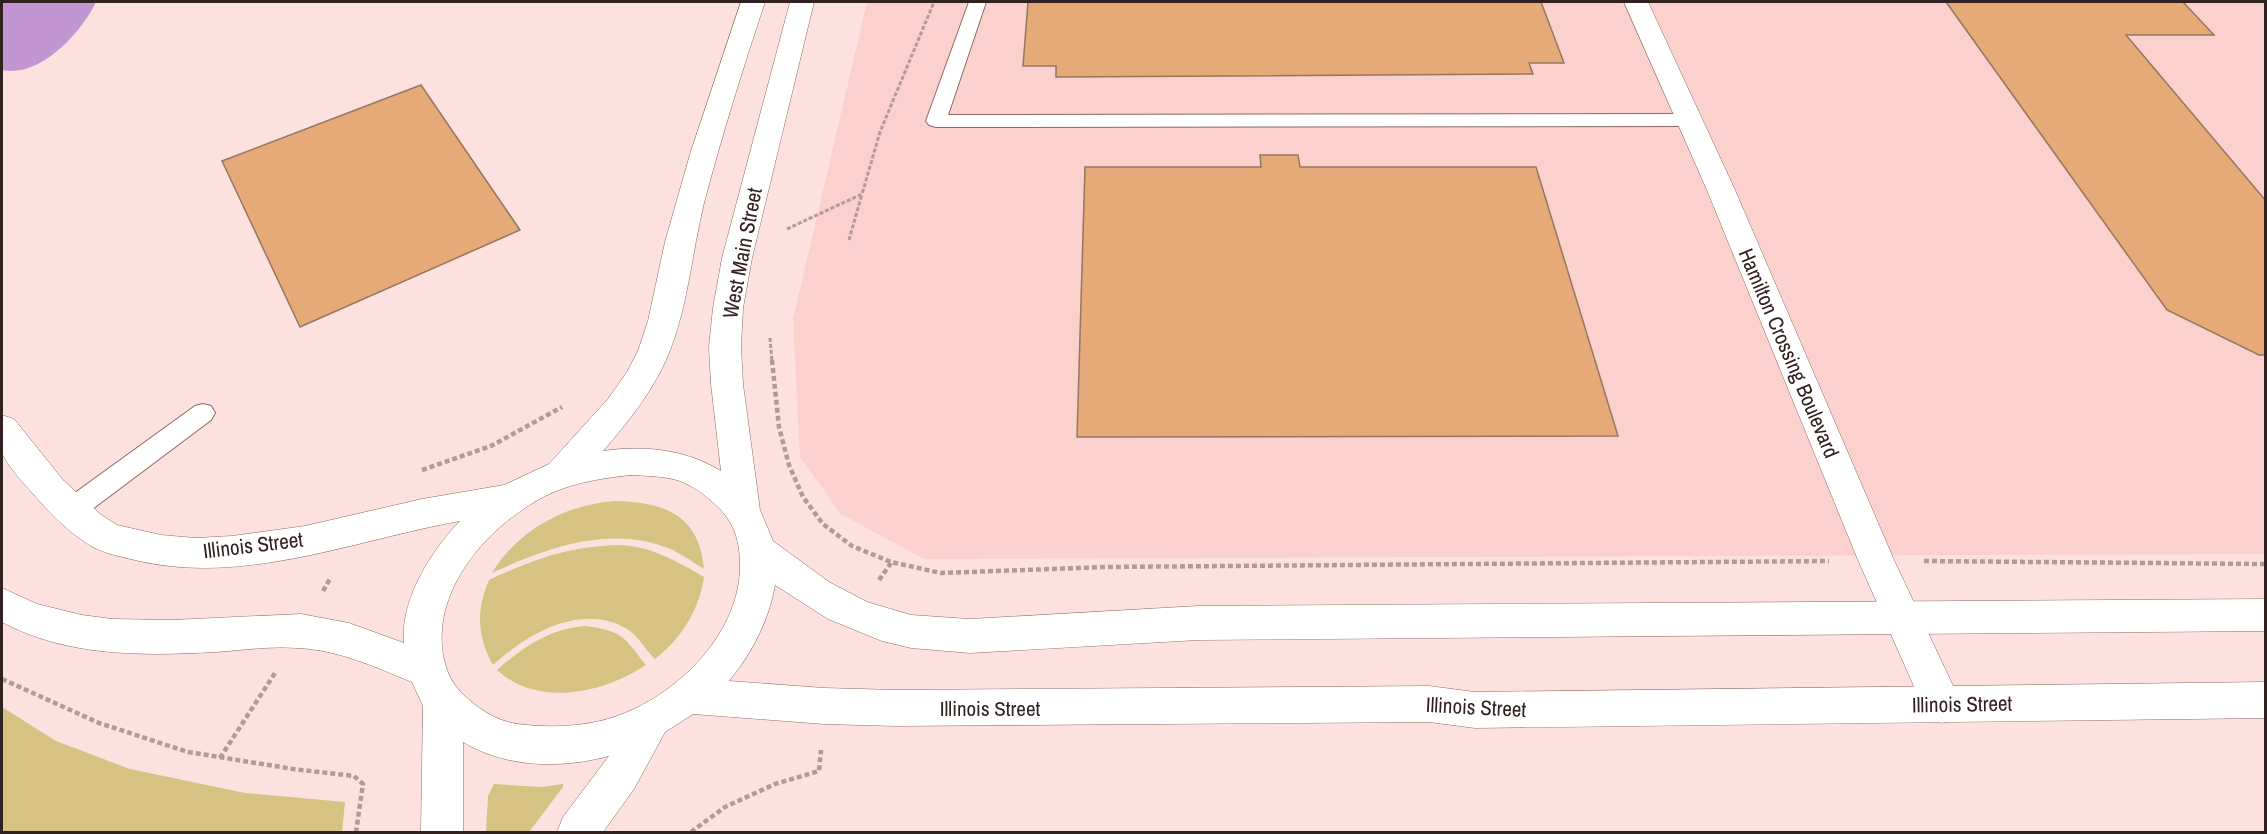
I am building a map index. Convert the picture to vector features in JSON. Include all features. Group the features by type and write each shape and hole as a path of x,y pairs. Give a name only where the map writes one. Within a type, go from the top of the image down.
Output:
{"street":[{"path":"562,473 615,413 647,366 663,318 680,241 728,71 753,2"},
{"name":"West Main Street","path":"743,509 727,384 725,347 728,308 736,258 802,2"},
{"name":"Hamilton Crossing Boulevard","path":"1636,2 1721,190 1876,560 1942,705"},
{"name":"Illinois Street","path":"2,428 7,437 70,511 103,535 147,549 189,553 229,552 266,547 442,509 513,497"},
{"path":"2,604 11,610 66,629 127,637 175,638 302,631 357,643 435,686 470,726 504,742 534,746 564,746 610,737 651,720 687,696 711,674 730,650 745,625 754,599 759,574 759,551 753,528 743,509 720,486 704,477 658,463 631,461 594,464 562,473 513,497 481,524 458,550 439,578 428,604 422,635 435,686 442,832"},
{"path":"759,551 803,587 855,615 897,627 944,636 989,636 1198,623 2265,615"},
{"name":"Illinois Street","path":"687,696 824,706 920,708 1429,704 1475,710 2265,700"},
{"path":"578,832 620,775 651,720"}],"lane":[{"path":"977,2 936,121 1689,120"},
{"path":"70,511 203,413"}],"path":[{"path":"849,240 880,132 934,2"},
{"path":"784,230 862,194"},
{"path":"772,376 787,465 796,488 824,527 891,563 941,573 1107,567 1876,560 2265,564"},
{"path":"413,473 491,446 542,420 571,401"},
{"path":"2,679 99,723 188,752 354,776 363,784 356,832"},
{"path":"220,758 271,680"},
{"path":"691,832 725,807 775,784 819,771"}],"shaded area":[{"path":"2,2 96,2 80,27 58,51 31,67 16,71 2,70"},
{"path":"867,2 2265,2 2265,554 924,559 841,514 800,457 793,319"},
{"path":"614,501 648,504 676,515 695,535 701,550 704,569 668,548 646,541 601,539 556,548 492,573 515,544 544,522 578,508"},
{"path":"620,545 654,552 704,577 698,601 688,623 665,651 655,659 627,629 609,622 591,619 573,620 556,625 522,642 493,665 484,644 480,623 482,602 489,580 553,555 585,548"},
{"path":"586,626 616,633 633,648 646,665 611,683 571,692 532,689 513,682 497,670 538,640 561,630"},
{"path":"2,707 56,741 130,769 245,793 345,802 342,832 2,832"},
{"path":"494,784 541,787 563,784 563,787 529,832 486,832 488,796"}],"building":[{"path":"1028,2 1541,2 1564,63 1529,63 1533,74 1056,77 1056,66 1023,66"},
{"path":"1946,2 2183,2 2214,35 2126,35 2266,201 2266,355 2259,355 2167,310"},
{"path":"421,85 520,230 300,327 222,161"},
{"path":"1260,155 1298,155 1300,167 1536,167 1618,436 1077,437 1085,167 1261,167"}]}
